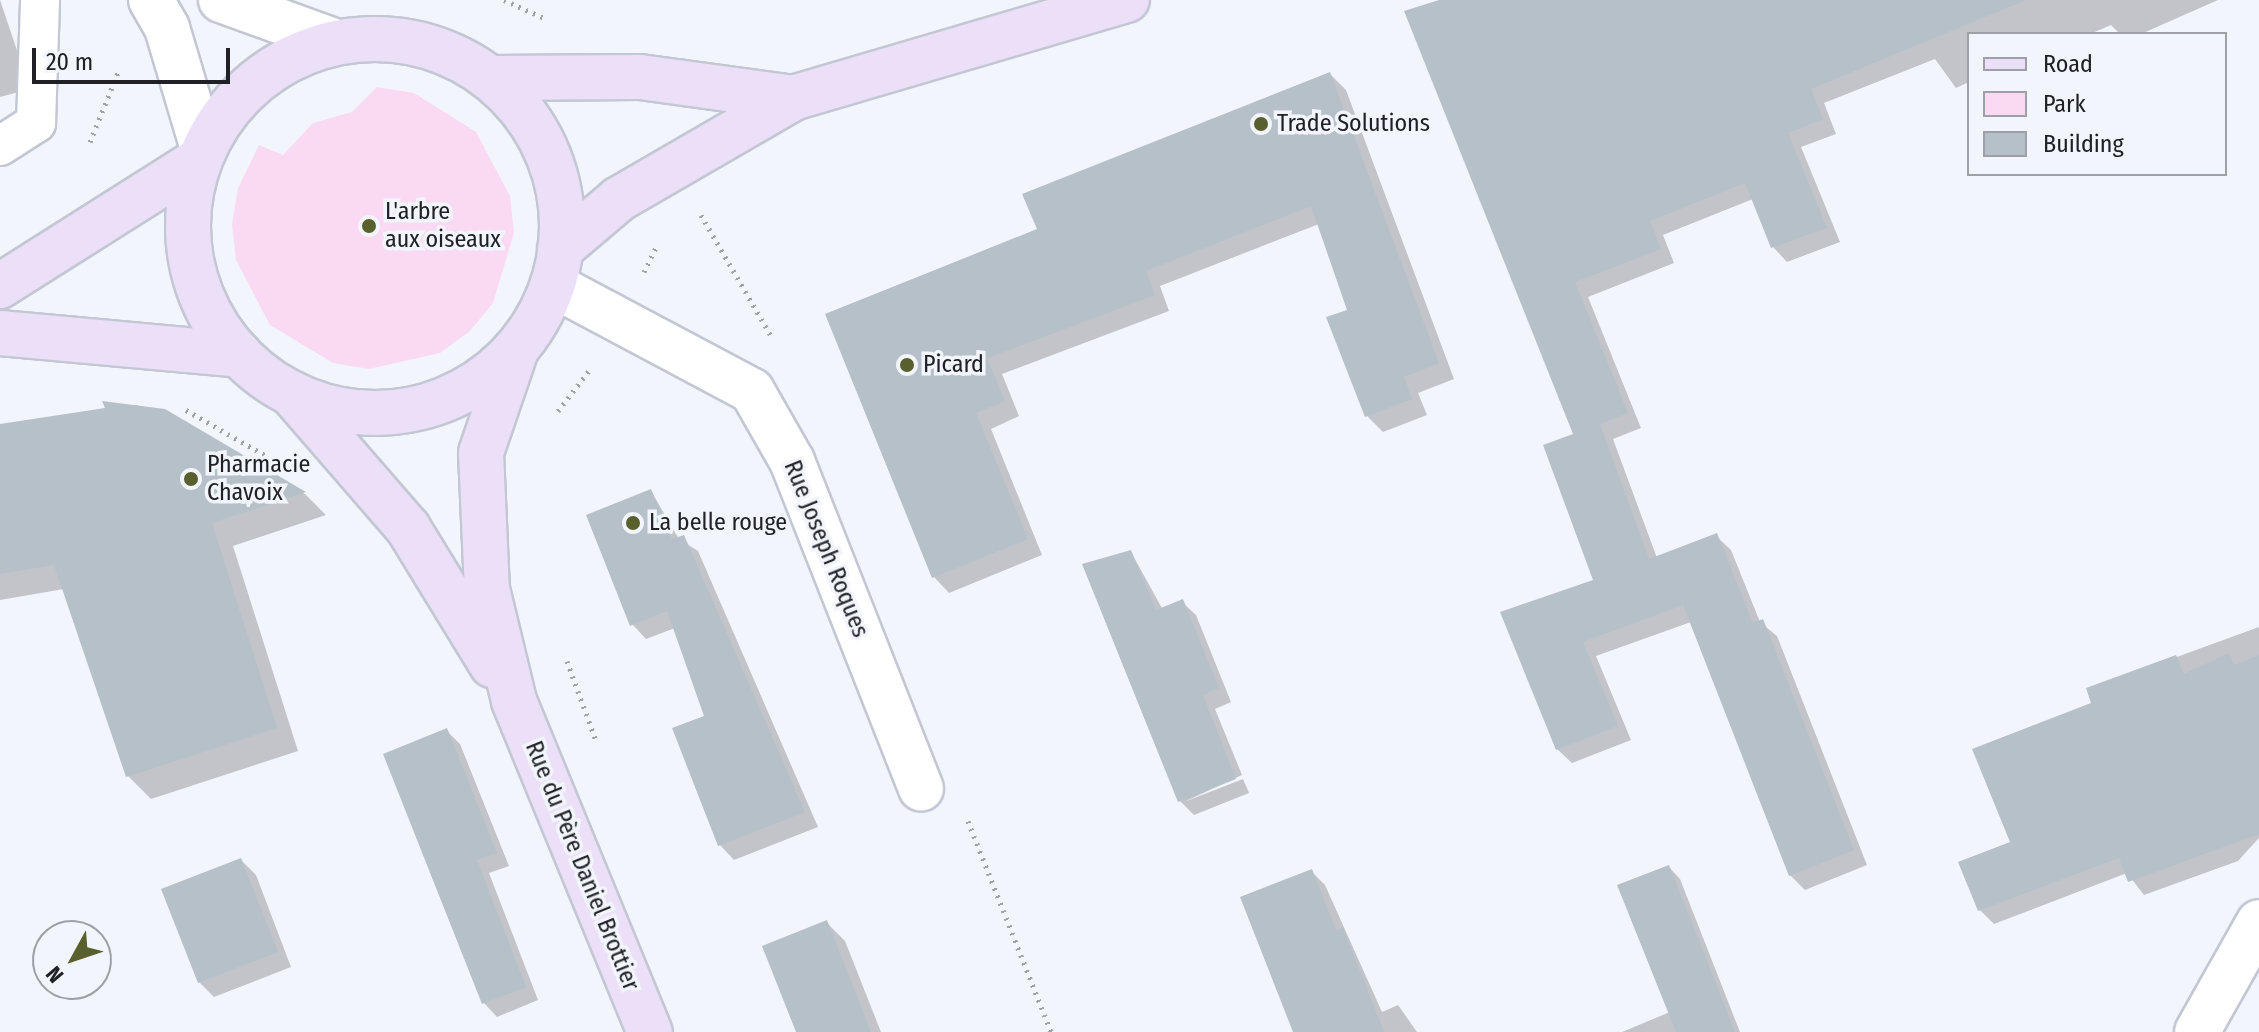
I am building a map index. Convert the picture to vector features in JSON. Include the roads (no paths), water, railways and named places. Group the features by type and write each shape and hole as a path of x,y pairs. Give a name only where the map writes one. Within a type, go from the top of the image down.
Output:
{"main road":[{"path":"201,154 188,242 214,322 240,355 291,393 370,413 411,409 462,391 516,350 556,267 619,199 793,98 1127,0"},
{"path":"0,286 201,154 258,80 295,56 337,42 417,43 490,78 541,142 559,193 556,267"},
{"path":"490,78 640,77 793,98"},
{"path":"0,333 240,355"},
{"name":"Rue du Père Daniel Brottier","path":"516,350 481,453 479,512 487,589 514,701 650,1032"},
{"name":"Rue du Père Daniel Brottier","path":"291,393 408,528 514,701"}],"street":[{"path":"151,0 167,28 201,154"},
{"path":"221,0 337,42"},
{"name":"Rue Joseph Roques","path":"556,267 752,391 792,461 921,788"},
{"path":"2197,1032 2259,922"}],"lane":[{"path":"0,146 36,123 40,0"}],"place":[{"name":"Trade Solutions","path":"1261,124"},
{"name":"L'arbre aux oiseaux","path":"369,226"},
{"name":"Picard","path":"907,365"},
{"name":"Pharmacie Chavoix","path":"191,479"},
{"name":"La belle rouge","path":"633,523"}]}
